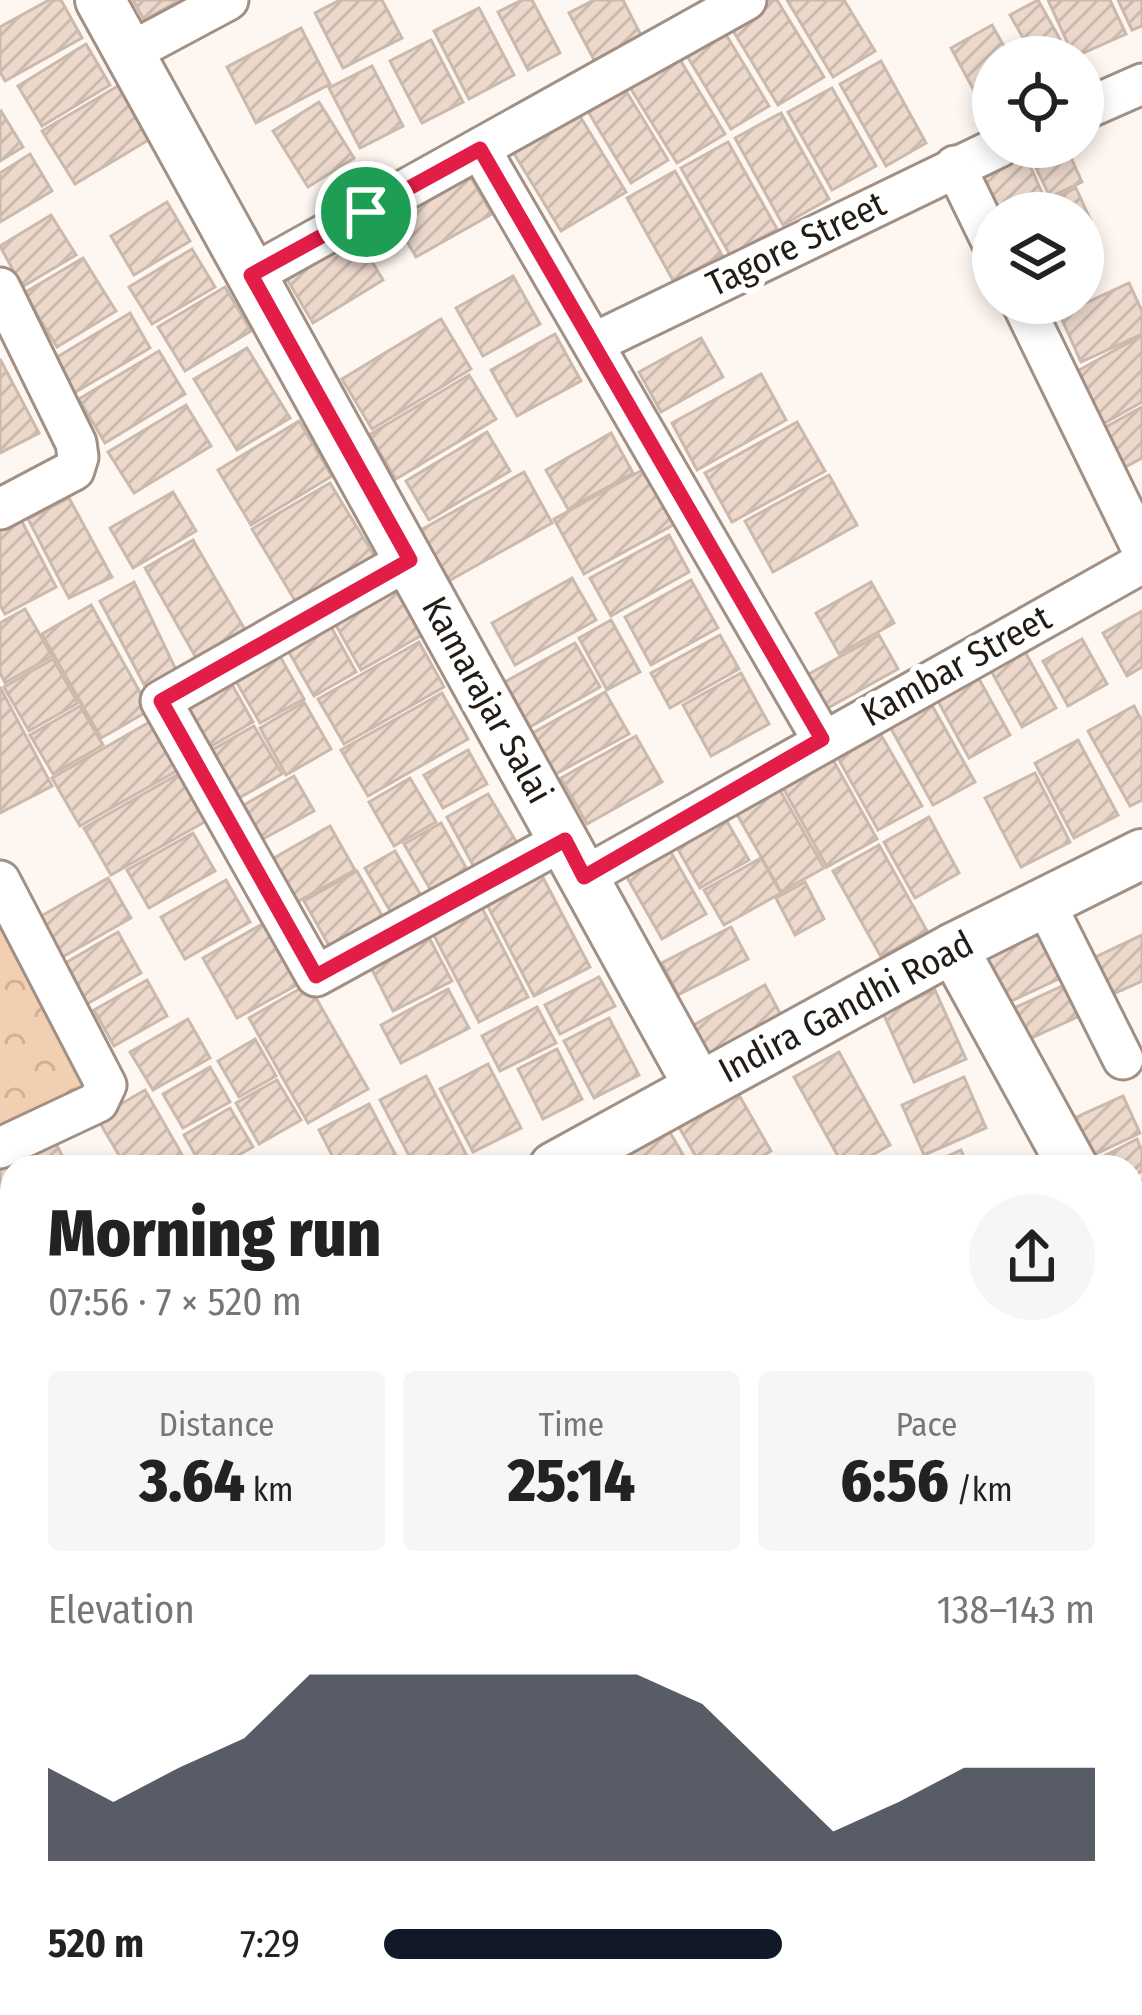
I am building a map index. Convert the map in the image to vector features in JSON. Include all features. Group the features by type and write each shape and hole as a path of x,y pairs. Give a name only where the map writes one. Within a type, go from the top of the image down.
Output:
{"street":[{"name":"Kamarajar Salai","path":"100,0 699,1087"},
{"path":"129,53 228,0"},
{"path":"251,275 746,0"},
{"path":"1104,101 1142,84"},
{"path":"480,149 822,739"},
{"name":"Tagore Street","path":"594,343 972,159"},
{"path":"955,166 972,201"},
{"path":"0,288 76,443 78,458 74,470 0,509"},
{"path":"1032,324 1142,549"},
{"name":"Kambar Street","path":"410,560 161,701 316,976 822,739 1142,563"},
{"name":"Indira Gandhi Road","path":"576,1155 953,948 1142,854"},
{"path":"0,881 106,1085 98,1102 0,1148"},
{"path":"1044,901 1123,1059"},
{"path":"953,948 1065,1155"}],"green space":[{"path":"0,917 95,1100 0,1148"}],"building":[{"path":"49,0 61,0 82,38 5,81 0,72 0,27"},
{"path":"133,0 180,0 144,20"},
{"path":"340,0 382,0 402,38 343,68 315,13"},
{"path":"532,0 560,53 528,70 498,12"},
{"path":"594,0 623,0 646,45 599,69 569,13"},
{"path":"768,0 777,0 824,77 778,105 729,24"},
{"path":"787,0 844,0 875,51 833,77"},
{"path":"1038,0 1058,36 1022,36 1010,15"},
{"path":"1048,0 1110,0 1126,34 1104,44 1104,36 1064,36"},
{"path":"1118,0 1142,0 1142,26 1132,30"},
{"path":"479,8 514,75 469,99 434,31"},
{"path":"719,23 769,106 731,129 681,46"},
{"path":"992,25 998,36 972,36"},
{"path":"301,28 330,84 256,123 227,67"},
{"path":"972,36 972,87 951,48"},
{"path":"431,40 463,102 422,123 390,61"},
{"path":"86,44 110,85 42,126 18,86"},
{"path":"673,48 725,134 677,163 624,78"},
{"path":"881,61 926,143 886,166 840,84"},
{"path":"372,66 403,126 360,148 329,88"},
{"path":"620,81 668,160 631,183 583,103"},
{"path":"118,86 150,139 75,184 42,131"},
{"path":"832,88 876,166 832,190 788,112"},
{"path":"319,102 354,158 308,187 273,131"},
{"path":"575,108 626,192 561,231 510,147"},
{"path":"0,112 23,147 0,161"},
{"path":"781,113 829,199 783,225 735,138"},
{"path":"728,142 777,229 730,255 681,168"},
{"path":"30,154 52,191 0,222 0,173"},
{"path":"1031,168 1042,192 982,192 971,172"},
{"path":"1036,168 1076,168 1082,182 1061,192 1048,192"},
{"path":"466,169 492,214 416,257 390,212"},
{"path":"675,171 722,255 674,282 627,198"},
{"path":"167,202 190,241 134,275 111,236"},
{"path":"51,215 76,255 22,287 0,246"},
{"path":"351,227 383,280 313,323 281,269"},
{"path":"192,249 215,287 152,324 129,287"},
{"path":"83,258 116,311 57,347 24,293"},
{"path":"513,276 540,324 483,356 456,308"},
{"path":"1129,283 1142,311 1142,334 1081,362 1064,324 1104,324 1104,295"},
{"path":"225,287 251,331 185,371 158,327"},
{"path":"130,313 150,348 69,396 49,362"},
{"path":"441,319 471,369 372,429 342,379"},
{"path":"555,334 581,381 517,416 491,370"},
{"path":"1142,335 1142,402 1103,424 1074,373"},
{"path":"701,338 723,377 661,412 639,372"},
{"path":"247,348 290,418 237,450 194,379"},
{"path":"159,351 185,394 105,443 79,399"},
{"path":"0,359 39,433 0,453"},
{"path":"761,374 786,420 697,470 672,423"},
{"path":"469,375 496,419 396,479 369,435"},
{"path":"186,405 211,446 134,493 108,452"},
{"path":"1142,407 1142,458 1114,473 1093,434"},
{"path":"299,421 332,476 251,525 218,470"},
{"path":"797,422 825,471 732,522 705,473"},
{"path":"487,432 510,471 429,520 406,481"},
{"path":"611,433 633,473 568,509 546,470"},
{"path":"644,469 675,524 584,574 554,519"},
{"path":"524,472 552,523 447,582 419,531"},
{"path":"829,475 857,525 773,572 745,521"},
{"path":"330,483 375,557 297,604 252,529"},
{"path":"173,492 196,531 133,568 110,528"},
{"path":"69,498 112,577 69,598 28,519"},
{"path":"16,510 56,587 5,614 0,605 0,519"},
{"path":"669,535 689,572 611,616 590,578"},
{"path":"193,540 248,635 199,663 145,568"},
{"path":"572,578 596,620 515,665 492,623"},
{"path":"691,580 718,628 651,665 625,617"},
{"path":"134,582 178,674 148,692 100,601"},
{"path":"871,582 894,623 839,654 816,613"},
{"path":"393,585 422,635 361,670 333,620"},
{"path":"91,605 150,710 101,738 42,634"},
{"path":"25,609 52,656 5,683 0,673 0,623"},
{"path":"1142,611 1142,667 1127,676 1103,633"},
{"path":"611,620 640,672 607,690 579,638"},
{"path":"329,623 356,672 314,696 286,647"},
{"path":"720,635 739,669 670,708 651,673"},
{"path":"879,635 898,669 826,709 807,675"},
{"path":"1082,639 1107,684 1068,706 1043,661"},
{"path":"419,642 444,687 344,744 318,699"},
{"path":"575,643 600,687 530,727 505,682"},
{"path":"1024,650 1056,708 1022,727 990,669"},
{"path":"277,651 304,699 260,723 233,676"},
{"path":"53,659 78,703 29,731 4,687"},
{"path":"741,673 769,724 711,756 683,705"},
{"path":"979,679 1010,735 969,758 938,701"},
{"path":"230,681 253,722 210,747 186,706"},
{"path":"0,687 52,786 0,813"},
{"path":"605,692 629,734 552,776 529,735"},
{"path":"442,693 468,739 368,796 341,750"},
{"path":"929,700 975,782 933,805 888,723"},
{"path":"304,702 331,749 286,775 260,728"},
{"path":"80,706 103,745 53,774 30,735"},
{"path":"1134,706 1142,721 1142,800 1130,806 1088,731"},
{"path":"160,716 187,765 80,826 52,778"},
{"path":"254,726 282,774 237,799 210,751"},
{"path":"881,735 922,806 878,830 838,758"},
{"path":"636,736 662,782 587,824 561,778"},
{"path":"1078,740 1118,815 1074,838 1035,763"},
{"path":"468,750 487,784 443,808 424,775"},
{"path":"832,758 877,839 827,867 782,786"},
{"path":"187,769 215,816 111,875 84,828"},
{"path":"1035,773 1070,842 1021,867 985,798"},
{"path":"294,776 314,811 263,839 244,805"},
{"path":"410,778 436,822 394,846 369,802"},
{"path":"777,785 824,868 781,892 734,809"},
{"path":"488,794 517,843 474,867 447,817"},
{"path":"929,817 959,873 915,898 884,842"},
{"path":"725,818 749,860 700,888 676,846"},
{"path":"441,823 469,873 433,894 404,844"},
{"path":"330,826 355,870 297,902 272,859"},
{"path":"193,833 215,871 149,908 127,870"},
{"path":"879,845 927,931 881,957 833,871"},
{"path":"668,847 706,914 662,939 624,872"},
{"path":"395,851 426,904 396,921 365,868"},
{"path":"761,858 781,893 724,925 704,890"},
{"path":"357,871 385,921 332,951 304,901"},
{"path":"540,872 590,967 534,996 485,901"},
{"path":"108,878 131,918 59,959 36,919"},
{"path":"226,880 250,922 185,959 161,917"},
{"path":"805,882 824,919 795,935 776,898"},
{"path":"479,902 528,997 479,1022 430,928"},
{"path":"271,919 306,980 237,1018 203,958"},
{"path":"731,927 748,959 678,995 662,963"},
{"path":"1045,929 1067,975 1005,1004 984,957"},
{"path":"425,930 452,981 393,1011 367,960"},
{"path":"118,932 141,973 85,1005 62,965"},
{"path":"1142,935 1142,981 1102,999 1085,962"},
{"path":"599,977 615,1006 560,1034 545,1005"},
{"path":"147,980 167,1016 114,1046 94,1010"},
{"path":"1071,982 1086,1013 1029,1039 1014,1008"},
{"path":"308,984 368,1089 308,1123 249,1018"},
{"path":"765,985 783,1019 709,1060 690,1027"},
{"path":"448,989 469,1028 401,1063 381,1025"},
{"path":"935,990 966,1059 914,1082 883,1013"},
{"path":"537,1007 556,1043 500,1071 482,1036"},
{"path":"609,1018 639,1075 594,1098 564,1041"},
{"path":"188,1019 210,1058 153,1090 130,1052"},
{"path":"255,1039 276,1076 239,1097 218,1061"},
{"path":"557,1049 582,1099 543,1119 518,1069"},
{"path":"839,1052 890,1145 872,1155 837,1155 794,1077"},
{"path":"488,1064 521,1128 473,1152 440,1089"},
{"path":"210,1067 230,1102 183,1128 163,1094"},
{"path":"426,1076 466,1154 409,1155 380,1100"},
{"path":"964,1077 986,1128 924,1155 902,1105"},
{"path":"277,1080 301,1120 259,1144 236,1103"},
{"path":"735,1088 771,1151 764,1155 695,1155 676,1122"},
{"path":"145,1090 182,1155 119,1155 97,1118"},
{"path":"1123,1096 1140,1133 1093,1155 1083,1155 1068,1121"},
{"path":"369,1104 396,1155 332,1155 319,1130"},
{"path":"230,1108 253,1147 239,1155 195,1155 184,1135"},
{"path":"668,1129 683,1155 625,1155"},
{"path":"51,1134 62,1155 10,1155"},
{"path":"1137,1139 1142,1151 1142,1155 1106,1155"}],"route":[{"path":"480,149 822,739 584,877 565,840 316,976 161,701 410,560 251,275 366,212 480,149"}]}
